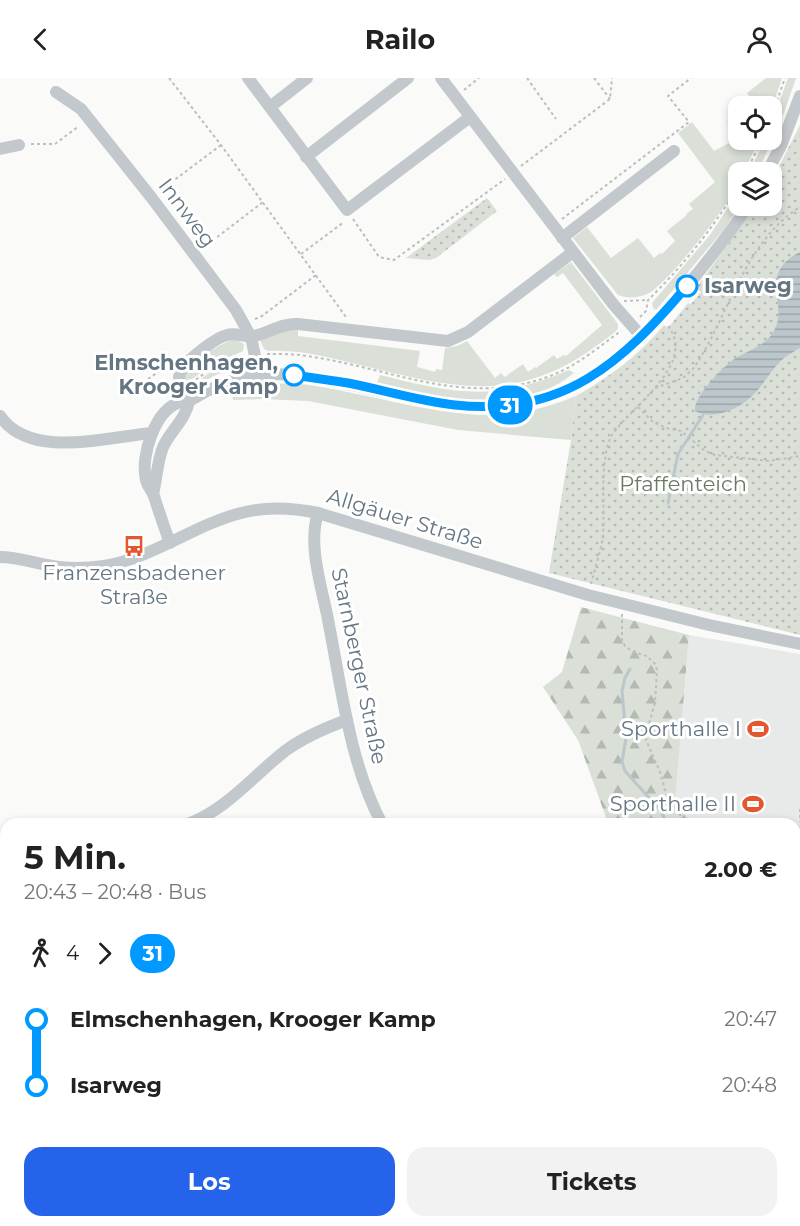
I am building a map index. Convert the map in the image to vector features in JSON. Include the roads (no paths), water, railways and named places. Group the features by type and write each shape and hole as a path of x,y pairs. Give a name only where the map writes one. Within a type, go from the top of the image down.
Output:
{"street":[{"path":"248,78 347,210 470,117"},
{"path":"270,107 307,78"},
{"path":"306,157 408,78"},
{"path":"441,78 612,304 642,337"},
{"name":"Innweg","path":"56,92 81,109 152,197 245,323 251,337 259,375"},
{"path":"772,162 800,96"},
{"path":"0,149 19,145"},
{"path":"562,238 674,151"},
{"path":"170,543 153,494 146,483 144,469 147,445 153,430 179,402 189,401 211,389 259,375 294,375 350,383 416,399 456,405 501,406 541,399 573,387 608,366 642,337 700,270 740,216"},
{"path":"153,494 159,457 170,434 187,413 189,401 182,392 179,381 182,367 221,337 235,334 251,337 290,323 443,341 458,339 573,252"},
{"path":"0,416 17,433 65,444 153,430 170,434"},
{"name":"Allgäuer Straße","path":"0,557 11,557 58,567 93,567 132,559 241,513 272,508 297,508 588,596 800,644"},
{"name":"Starnberger Straße","path":"318,513 314,527 316,555 347,720 362,778 379,818"},
{"path":"198,818 226,802 285,751 318,731 347,720"}],"waterway":[{"path":"668,503 678,454 703,415"},
{"path":"630,669 622,691 626,738 622,762 625,771 661,811 664,818"}],"place":[{"name":"Isarweg","path":"687,286"},
{"name":"Elmschenhagen, Krooger Kamp","path":"294,375"},
{"name":"Franzensbadener Straße","path":"134,546"},
{"name":"Sporthalle I","path":"758,729"},
{"name":"Sporthalle II","path":"753,804"}],"park label":[{"name":"Pfaffenteich","path":"683,484"}]}
